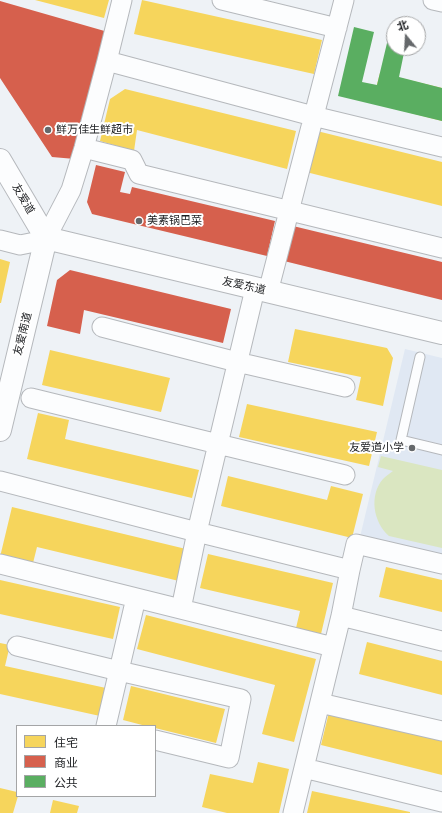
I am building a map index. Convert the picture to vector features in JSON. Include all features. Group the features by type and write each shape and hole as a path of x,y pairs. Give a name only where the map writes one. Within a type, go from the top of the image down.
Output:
{"street":[{"path":"0,240 20,245 46,238 71,190 84,148 122,0"},
{"path":"222,0 337,28"},
{"path":"181,609 197,532 237,362 289,211 344,0"},
{"path":"433,0 442,2"},
{"path":"107,61 313,116 442,147"},
{"path":"84,148 132,160 139,174 442,248"},
{"name":"友爱道","path":"0,160 46,238"},
{"name":"友爱东道","path":"46,238 442,333"},
{"name":"友爱南道","path":"0,430 3,403 46,238"},
{"path":"102,328 345,387"},
{"path":"31,398 345,475"},
{"path":"0,481 350,570"},
{"path":"292,813 341,616 356,544 442,564"},
{"path":"0,564 333,647"},
{"path":"106,725 136,598"},
{"path":"341,616 442,641"},
{"path":"17,646 241,699 229,758 156,740"},
{"path":"320,703 442,731"},
{"path":"304,768 442,802"}],"lane":[{"path":"420,357 400,440 442,450"}],"shaded area":[{"name":"友爱道小学","path":"405,349 442,358 442,557 360,537"}],"green space":[{"path":"381,456 442,470 442,548 389,536 379,523 375,508 376,493 383,479 393,471 378,467"}],"building: 住宅":[{"path":"35,0 109,0 104,18"},
{"path":"142,0 322,40 314,74 134,34"},
{"path":"380,73 442,88 442,121 372,103"},
{"path":"125,89 296,131 287,169 137,130 134,151 100,141 110,99"},
{"path":"317,131 442,162 442,206 306,172"},
{"path":"0,259 10,262 1,303 0,303"},
{"path":"295,329 387,348 393,358 383,406 356,400 361,377 288,362"},
{"path":"50,350 170,378 161,412 42,385"},
{"path":"247,404 377,432 369,466 239,437"},
{"path":"38,413 69,420 65,439 199,470 192,498 27,459"},
{"path":"228,476 327,500 331,486 363,494 352,538 221,506"},
{"path":"12,507 186,549 179,581 37,547 32,567 0,557"},
{"path":"208,554 333,583 321,634 296,628 300,611 200,588"},
{"path":"386,567 442,580 442,612 379,597"},
{"path":"0,580 120,607 113,639 0,614"},
{"path":"146,615 316,659 294,742 262,734 275,685 137,649"},
{"path":"367,642 442,661 442,695 359,674"},
{"path":"0,643 10,645 5,666 106,688 100,716 0,694"},
{"path":"131,686 225,709 216,743 156,728 156,725 142,725 123,720"},
{"path":"329,712 442,740 442,775 321,745"},
{"path":"258,762 289,769 279,813 227,813 202,807 210,774 253,783"},
{"path":"0,788 16,792 16,797 18,797 13,813 0,813"},
{"path":"312,791 410,812 410,813 307,813"},
{"path":"53,800 79,806 77,813 50,813"}],"building: 商业":[{"path":"0,1 108,32 75,159 52,157 0,78"},
{"path":"96,165 125,172 120,192 130,194 132,187 275,221 267,256 92,214 87,202"},
{"path":"293,226 442,262 442,300 284,261"},
{"path":"70,270 231,309 223,343 84,310 80,334 47,326 57,280"}],"building: 公共":[{"path":"354,27 374,32 362,82 377,85 386,47 386,56 403,56 399,77 442,88 442,121 338,96"}],"place":[{"name":"鲜万佳生鲜超市","path":"48,130"},
{"name":"美素锅巴菜","path":"139,221"},
{"name":"友爱道小学","path":"412,448"}]}
